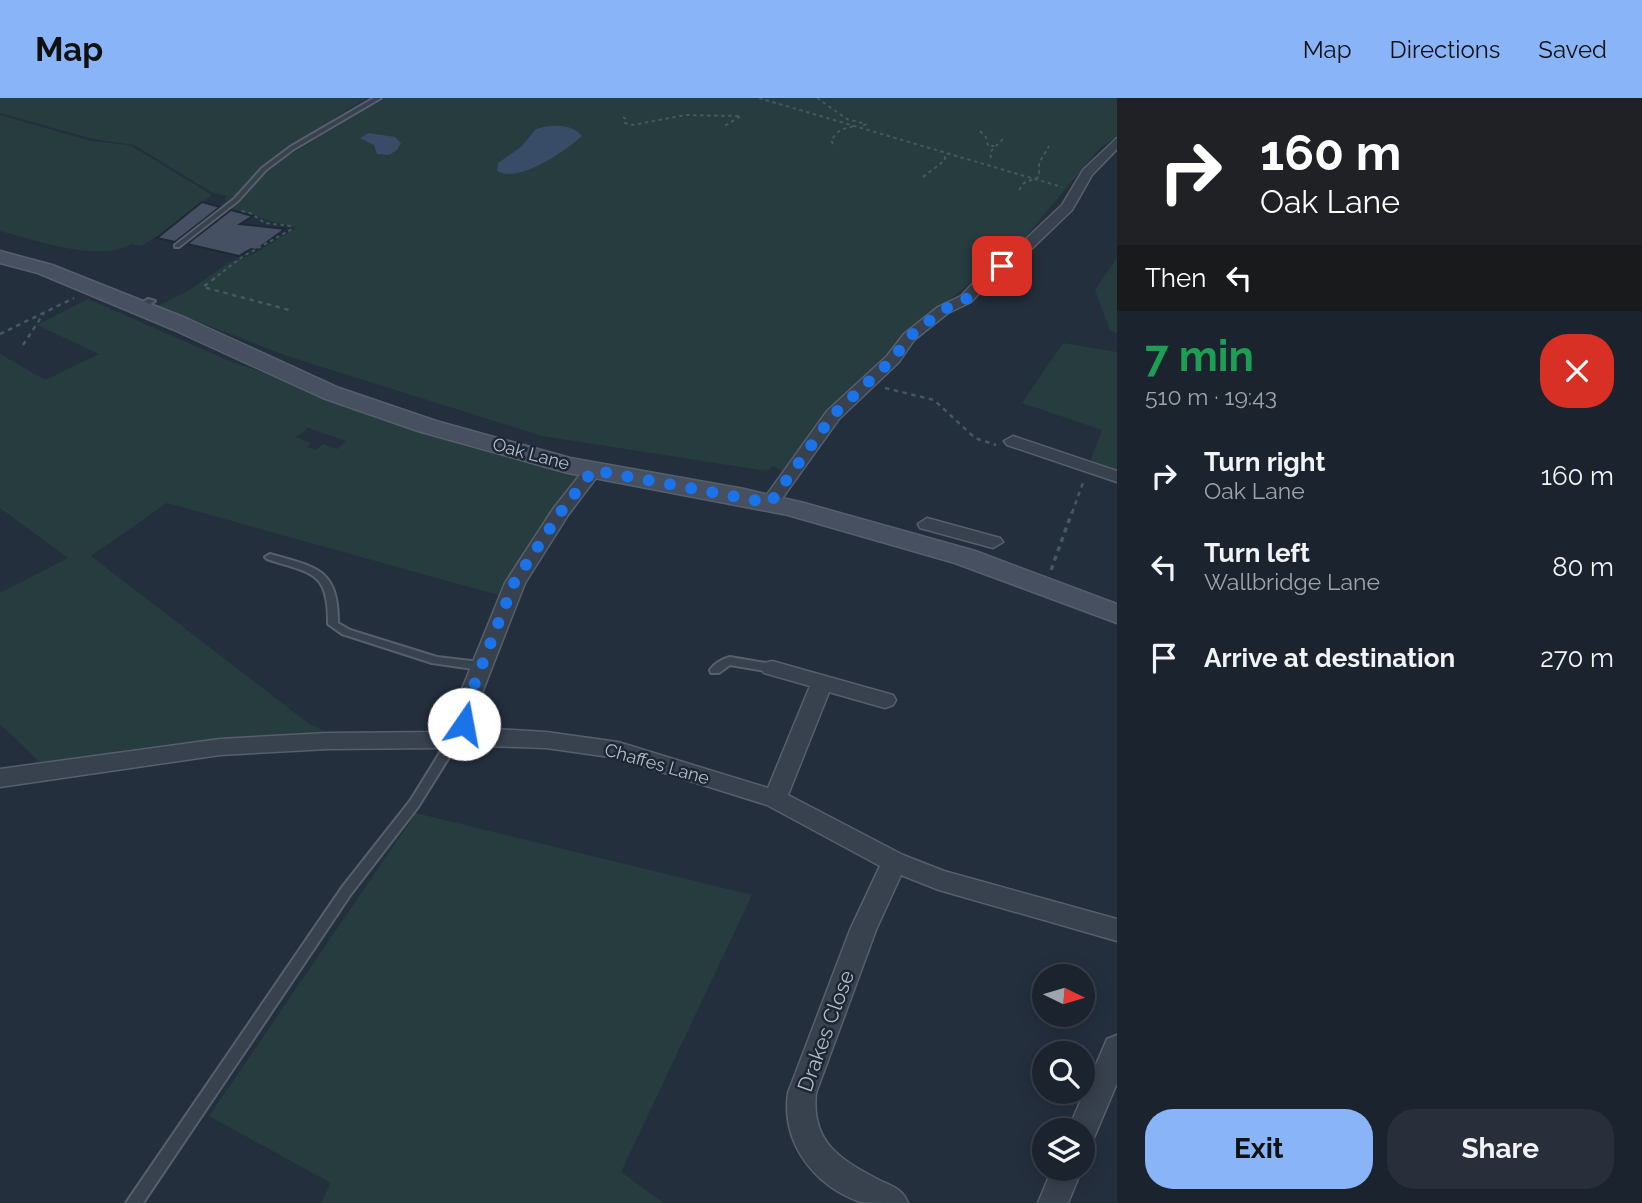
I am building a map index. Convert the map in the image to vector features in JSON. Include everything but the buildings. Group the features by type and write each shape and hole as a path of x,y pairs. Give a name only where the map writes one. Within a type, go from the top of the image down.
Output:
{"street":[{"path":"770,503 833,415 893,359 909,337 943,310 966,299 1067,207 1097,160 1117,142"},
{"name":"Oak Lane","path":"0,257 46,269 92,289 135,300 331,393 427,426 593,470 770,503 956,543 1045,585 1117,614"},
{"path":"1007,444 1040,460 1117,477"},
{"path":"462,736 462,716 514,583 560,513 593,470"},
{"path":"927,524 956,543 993,542"},
{"path":"772,668 884,700"},
{"path":"775,799 822,682"},
{"name":"Chaffes Lane","path":"0,778 220,747 462,736 546,740 618,750 775,799 894,862 939,880 1117,930"},
{"name":"Drakes Close","path":"893,1203 825,1165 810,1146 800,1120 802,1093 863,930 894,862"},
{"path":"1088,1118 1117,1048"},
{"path":"1054,1203 1062,1181"}],"lane":[{"path":"177,246 236,200 264,169 292,148 378,98"},
{"path":"270,557 319,575 331,586 335,601 333,624 346,632 436,660 480,666"},
{"path":"716,670 721,664 730,661 772,668"},
{"path":"135,1203 347,890 414,804 462,736"}],"path":[{"path":"759,98 1076,191"},
{"path":"817,98 847,119 866,124 840,130 831,140 832,144"},
{"path":"622,117 626,119 625,123 632,125 686,116 741,116 723,127"},
{"path":"980,131 986,137 988,146 994,146"},
{"path":"991,158 990,152 1003,139"},
{"path":"1019,190 1024,183 1039,177 1039,163 1049,146"},
{"path":"923,177 945,160 943,152"},
{"path":"219,212 246,212 262,221 290,226 292,229 242,257 204,287 293,311"},
{"path":"0,334 92,289"},
{"path":"23,345 46,312"},
{"path":"868,383 934,400 975,438 1007,444"},
{"path":"1045,585 1086,476"}],"green space":[{"path":"0,98 367,98 263,168 245,188 283,159 385,98 1117,98 1117,137 1100,148 1021,242 902,338 837,401 782,471 773,466 768,471 542,436 287,356 157,306 188,291 228,263 253,254 296,228 219,206 227,201 227,196 213,193 134,145 93,139 0,113"},
{"path":"0,115 91,141 130,145 212,195 169,229 141,246 131,244 118,249 85,251 0,231"},
{"path":"1117,258 1117,333 1110,331 1095,290"},
{"path":"88,299 232,362 579,476 498,595 167,503 91,556 308,723 326,732 42,764 0,724 0,593 68,558 0,508 0,354 45,380 99,354 37,325","holes":["308,428 346,441 337,449 323,444 316,450 307,447 311,443 296,437"]},
{"path":"1063,343 1117,352 1117,474 1089,464 1102,430 1022,403"},
{"path":"416,813 752,895 621,1172 664,1203 321,1203 331,1183 209,1116"}],"water":[{"path":"548,126 566,127 582,136 565,150 529,170 506,174 497,171 498,163 521,147 536,129"},
{"path":"369,133 395,137 401,143 397,150 389,155 377,154 374,145 360,138"}],"route":[{"path":"464,724 462,716 514,583 560,513 593,470 770,503 833,415 893,359 909,337 943,310 966,299 1002,266"}]}
